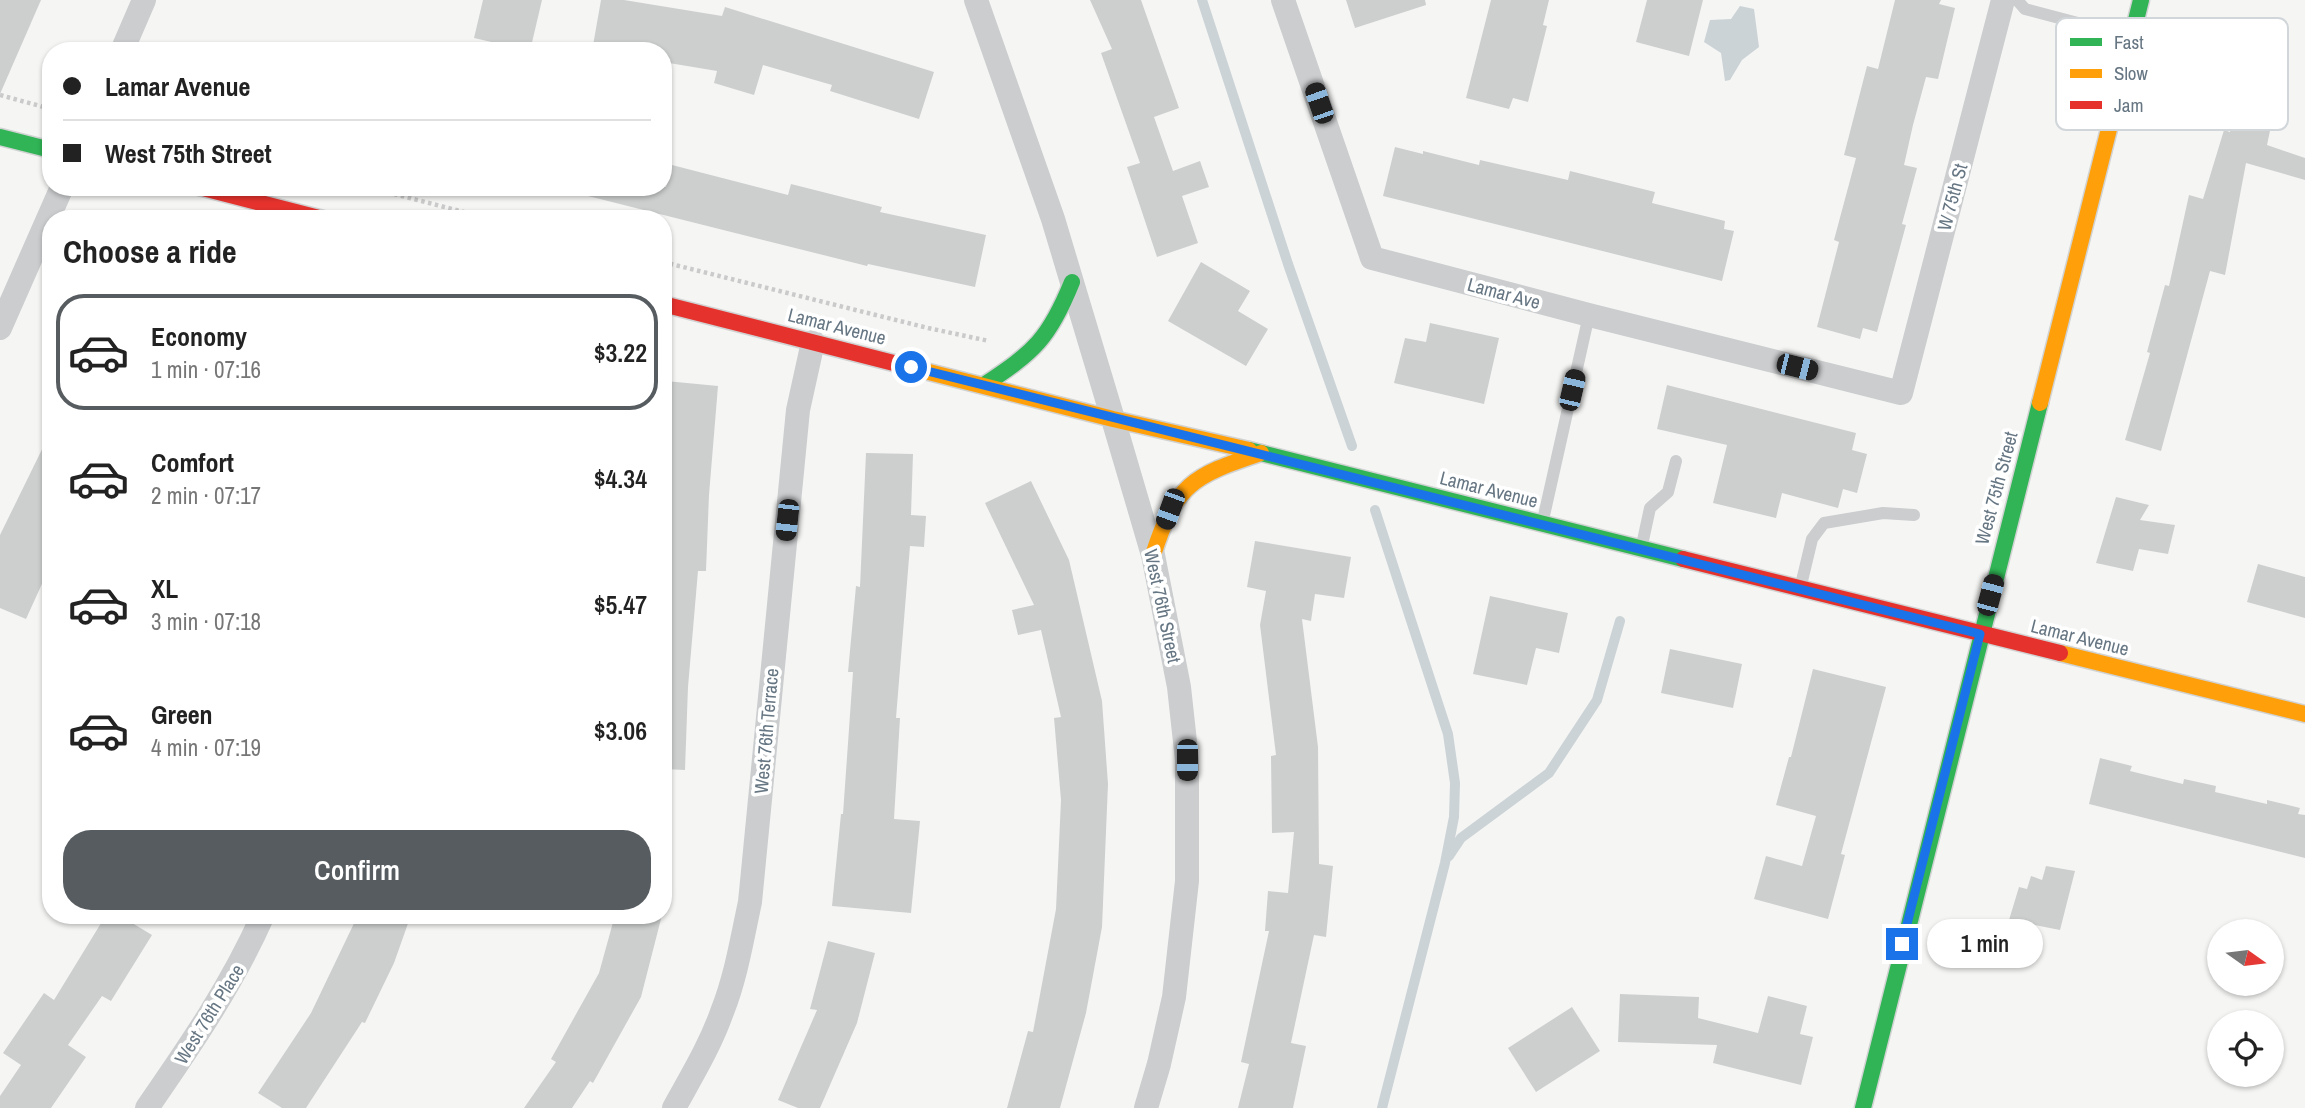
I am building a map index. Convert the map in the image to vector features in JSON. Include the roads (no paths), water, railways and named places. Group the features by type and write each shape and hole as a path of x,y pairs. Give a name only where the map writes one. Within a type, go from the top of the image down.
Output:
{"street":[{"path":"126,42 144,0"},
{"path":"954,0 979,9"},
{"name":"Lamar Ave","path":"1283,0 1372,258 1901,393"},
{"name":"W 75th St","path":"1901,393 2003,0"},
{"name":"West 75th Street","path":"2136,18 2140,0"},
{"name":"West 76th Street","path":"979,9 1053,219 1113,419 1153,555 1180,687 1186,747 1187,881 1174,997 1146,1108"},
{"name":"West 75th Street","path":"1863,1108 2108,130"},
{"path":"0,137 42,148"},
{"path":"234,196 288,210"},
{"path":"0,328 42,232"},
{"path":"984,385 1022,359 1034,347 1056,320 1072,282"},
{"name":"Lamar Avenue","path":"672,306 1113,419 1261,453 2305,714"},
{"name":"West 76th Terrace","path":"674,1108 704,1054 722,1013 732,982 750,902 798,410 813,342"},
{"path":"1153,555 1170,509 1187,487 1207,472 1261,453"},
{"name":"West 76th Place","path":"147,1108 205,1025 244,957 259,924"}],"lane":[{"path":"2017,0 2025,9 2059,18"},
{"path":"1542,524 1589,315"},
{"path":"1642,549 1650,508 1668,492 1676,461"},
{"path":"1800,589 1812,539 1824,523 1883,513 1913,515"}],"waterway":[{"path":"1202,0 1288,264 1352,446"},
{"path":"1375,510 1448,734 1455,783 1454,817 1445,863 1382,1108"},
{"path":"1449,856 1461,838 1549,773 1597,700 1620,621"}]}
